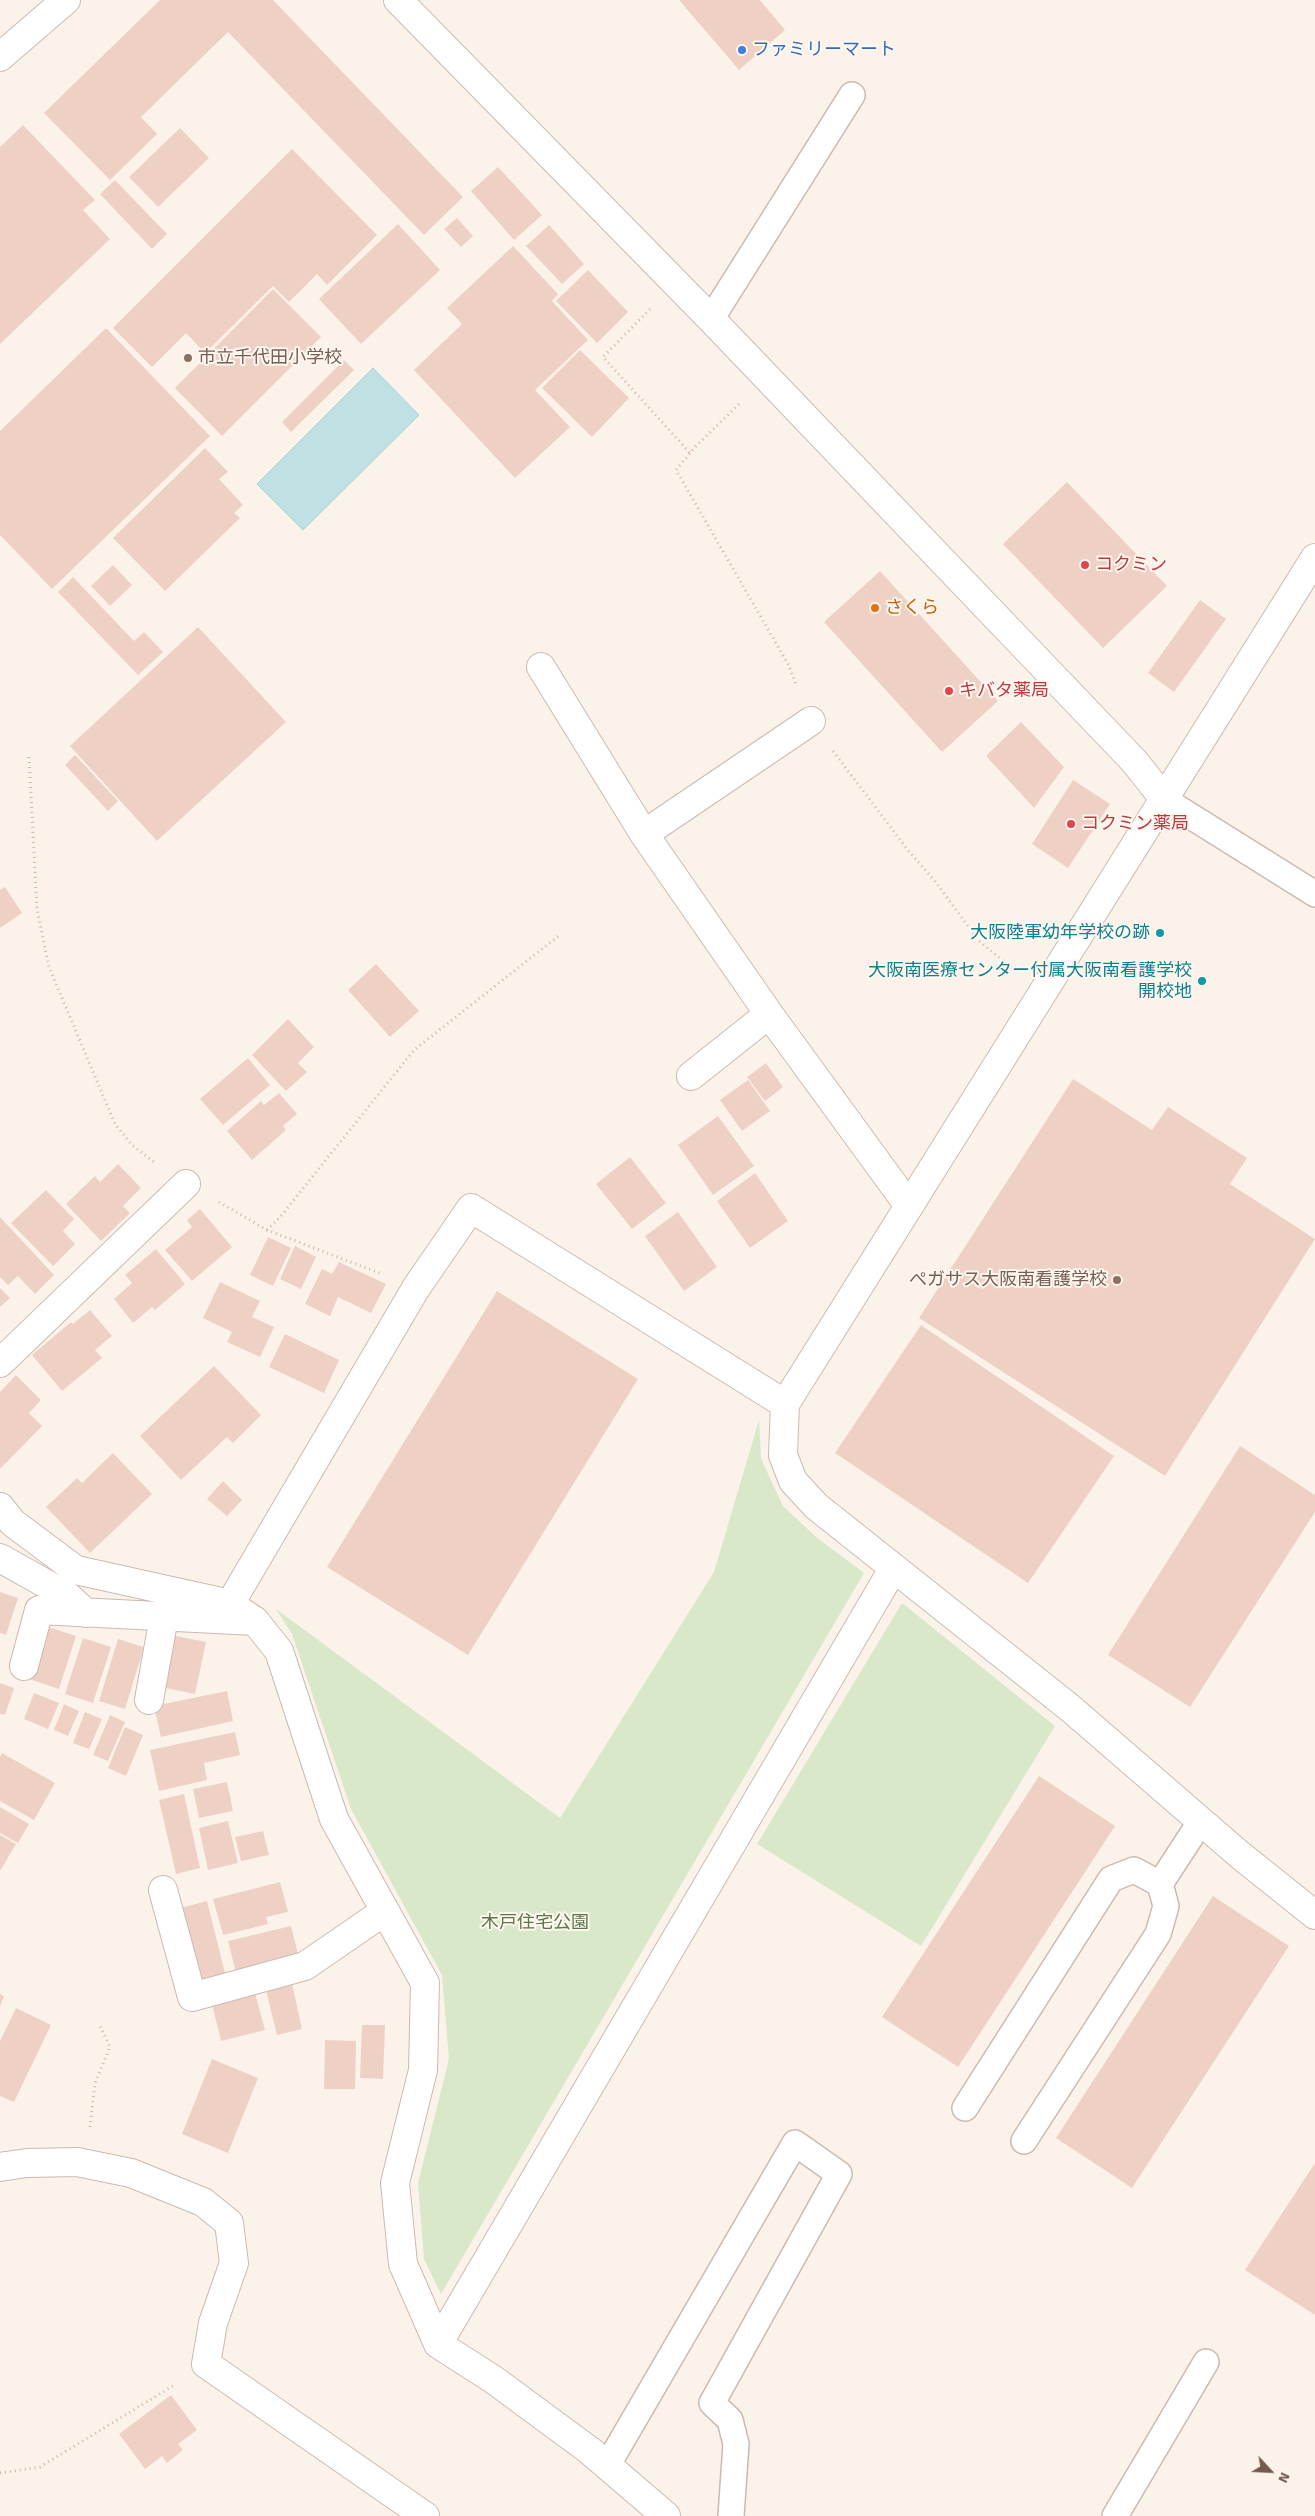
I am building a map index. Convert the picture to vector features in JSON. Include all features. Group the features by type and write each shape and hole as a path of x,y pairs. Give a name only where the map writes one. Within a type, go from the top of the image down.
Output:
{"street":[{"path":"0,57 66,0"},
{"path":"398,0 711,319 1134,761 1165,800"},
{"path":"1315,558 785,1404 783,1455 793,1481 816,1506 1070,1708 1201,1821 1315,1915"},
{"path":"541,667 644,834 769,1014 909,1206"},
{"path":"644,834 811,721"},
{"path":"691,1076 769,1014"},
{"path":"0,1363 186,1184"},
{"path":"230,1604 416,1288 471,1208 785,1404"},
{"path":"0,1507 13,1523 76,1570 230,1604 255,1621 279,1651 334,1819 425,1983 423,2070 395,2183 403,2264 438,2344 494,2380 607,2466 666,2516"},
{"path":"0,1558 66,1595 86,1613"},
{"path":"438,2344 893,1568"},
{"path":"24,1666 39,1610 255,1621"},
{"path":"149,1700 164,1617"},
{"path":"162,1890 192,1997 305,1966 385,1911"},
{"path":"0,2168 27,2163 78,2162 140,2177 203,2202 229,2223 234,2262 213,2323 206,2364 425,2516"}],"lane":[{"path":"711,319 852,95"},
{"path":"1165,800 1315,894"},
{"path":"1160,1884 1201,1821"},
{"path":"965,2108 1110,1879 1134,1870 1160,1884 1166,1906 1158,1934 1024,2141"},
{"path":"607,2466 795,2142 839,2174 712,2403 730,2420 736,2444 730,2516"},
{"path":"1115,2516 1206,2362"}],"path":[{"path":"651,308 603,357 690,452"},
{"path":"29,756 36,909 49,967 115,1124 132,1145 186,1184 267,1230 416,1288"},
{"path":"267,1230 293,1201 414,1050 561,934"},
{"path":"78,2162 90,2130 95,2083 110,2047 100,2026"},
{"path":"0,2473 40,2467 123,2418 206,2364"}],"green space":[{"name":"木戸住宅公園","path":"759,1420 761,1459 783,1506 816,1537 864,1573 441,2294 424,2259 418,2183 449,2059 442,1975 351,1809 292,1634 276,1609 560,1818 714,1572"},
{"path":"902,1603 1055,1726 921,1946 757,1844"}],"water":[{"path":"373,368 419,415 303,530 257,484"}],"building":[{"path":"160,0 273,0 463,197 424,235 228,32 141,117 157,134 110,180 44,113"},
{"name":"ファミリーマート","path":"679,0 760,0 785,30 739,70"},
{"path":"23,125 95,200 83,210 110,239 0,344 0,147"},
{"path":"180,128 209,158 158,207 129,177"},
{"path":"292,149 377,235 327,285 317,274 289,302 273,286 205,353 186,333 152,367 113,328"},
{"path":"498,167 542,215 514,240 471,191"},
{"path":"115,180 167,234 152,249 100,194"},
{"path":"457,218 473,236 461,247 444,229"},
{"path":"398,224 440,270 361,344 319,299"},
{"path":"549,225 584,264 562,284 526,246"},
{"path":"513,246 558,294 552,301 588,340 535,390 570,427 515,478 414,370 462,324 447,308"},
{"path":"588,270 628,312 597,343 556,301"},
{"path":"273,289 321,337 222,436 175,388"},
{"path":"106,328 210,436 52,589 0,535 0,431"},
{"path":"580,350 629,398 592,437 542,388"},
{"path":"344,360 354,370 291,432 282,422"},
{"path":"205,448 228,472 219,479 243,505 234,513 240,518 165,591 113,538"},
{"name":"コクミン","path":"1067,482 1167,586 1103,648 1003,544"},
{"path":"113,565 132,585 110,606 91,586"},
{"path":"880,571 998,701 942,752 824,622"},
{"path":"73,577 134,641 144,632 163,652 138,675 58,592"},
{"path":"1200,600 1226,619 1174,692 1148,673"},
{"path":"198,627 286,722 157,841 70,746"},
{"path":"1021,722 1064,767 1034,808 986,756"},
{"path":"75,755 118,801 108,811 65,765"},
{"name":"コクミン薬局","path":"1073,780 1110,804 1068,868 1032,844"},
{"path":"5,887 22,913 0,928 0,890"},
{"path":"376,964 419,1011 390,1037 348,990"},
{"path":"288,1019 314,1047 298,1063 307,1072 286,1091 252,1055"},
{"path":"248,1058 270,1085 223,1125 200,1099"},
{"path":"766,1063 783,1087 765,1101 747,1077"},
{"name":"ぺガサス大阪南看護学校","path":"1073,1079 1152,1130 1168,1107 1247,1158 1230,1184 1315,1239 1165,1476 919,1318"},
{"path":"748,1080 770,1111 742,1131 720,1100"},
{"path":"279,1093 297,1114 283,1126 286,1130 252,1160 227,1131 261,1101 264,1105"},
{"path":"718,1116 754,1166 713,1195 678,1145"},
{"path":"630,1157 666,1203 632,1229 596,1184"},
{"path":"118,1164 141,1188 123,1206 130,1213 101,1241 66,1204 95,1176 100,1182"},
{"path":"755,1173 788,1221 750,1248 717,1201"},
{"path":"46,1190 74,1219 63,1231 75,1244 53,1266 11,1223"},
{"path":"200,1209 232,1247 192,1281 165,1250 192,1227 187,1220"},
{"path":"678,1212 717,1267 684,1291 645,1236"},
{"path":"0,1217 54,1275 35,1294 18,1276 8,1285 0,1277"},
{"path":"268,1237 291,1248 273,1286 250,1275"},
{"path":"295,1246 316,1257 301,1289 280,1279"},
{"path":"156,1249 185,1284 155,1310 152,1307 133,1323 114,1299 132,1283 125,1275"},
{"path":"339,1262 386,1284 371,1313 338,1297 330,1316 305,1304 322,1269 332,1274"},
{"path":"220,1282 260,1301 252,1317 274,1327 260,1357 227,1342 232,1332 203,1318"},
{"path":"0,1288 10,1298 0,1307"},
{"path":"497,1291 638,1379 468,1655 327,1567"},
{"path":"90,1310 112,1336 95,1350 102,1358 62,1391 32,1355 71,1322 73,1324"},
{"path":"921,1325 1114,1456 1028,1583 835,1453"},
{"path":"285,1334 339,1360 324,1393 269,1367"},
{"path":"214,1366 261,1415 233,1443 227,1437 181,1480 140,1436"},
{"path":"16,1375 41,1400 29,1413 42,1426 0,1469 0,1392"},
{"path":"1240,1446 1315,1495 1315,1512 1190,1707 1108,1655"},
{"path":"113,1453 152,1494 90,1553 46,1507 77,1478 82,1483"},
{"path":"223,1481 242,1500 227,1516 207,1499"},
{"path":"0,1592 18,1598 6,1635 0,1633"},
{"path":"45,1626 76,1636 59,1689 29,1679"},
{"path":"171,1635 206,1642 195,1694 161,1687"},
{"path":"83,1638 111,1647 93,1703 65,1694"},
{"path":"118,1639 144,1647 125,1709 99,1701"},
{"path":"0,1683 14,1688 5,1715 0,1714"},
{"path":"227,1691 233,1721 161,1737 154,1706"},
{"path":"34,1693 59,1703 48,1729 24,1719"},
{"path":"64,1704 79,1711 68,1736 54,1730"},
{"path":"85,1712 102,1719 89,1749 73,1743"},
{"path":"110,1715 125,1722 108,1761 93,1755"},
{"path":"125,1727 143,1735 126,1776 108,1768"},
{"path":"235,1732 240,1755 204,1763 207,1780 159,1791 150,1750"},
{"path":"2,1753 55,1783 34,1820 0,1801 0,1757"},
{"path":"1039,1776 1115,1826 958,2067 882,2017"},
{"path":"227,1782 233,1811 199,1818 193,1789"},
{"path":"184,1794 200,1868 176,1874 159,1800"},
{"path":"0,1807 29,1824 18,1843 0,1833"},
{"path":"228,1821 238,1863 208,1870 199,1828"},
{"path":"263,1831 269,1855 241,1861 235,1837"},
{"path":"0,1835 16,1844 0,1871"},
{"path":"280,1882 288,1912 266,1917 268,1924 223,1935 213,1899"},
{"path":"1213,1896 1289,1946 1132,2188 1056,2138"},
{"path":"207,1901 226,1977 196,1985 177,1909"},
{"path":"291,1926 300,1962 237,1977 228,1941"},
{"path":"291,1979 302,2029 277,2035 265,1986"},
{"path":"254,1989 265,2030 221,2041 211,2000"},
{"path":"0,1994 4,1996 0,2006"},
{"path":"16,2008 51,2025 14,2102 0,2096 0,2041"},
{"path":"362,2025 385,2025 383,2079 360,2078"},
{"path":"325,2040 356,2041 355,2089 324,2089"},
{"path":"212,2059 258,2078 228,2153 182,2134"},
{"path":"1315,2163 1315,2315 1245,2270"},
{"path":"171,2395 197,2430 178,2444 183,2450 167,2463 162,2456 145,2469 119,2434"}],"place":[{"name":"ファミリーマート","path":"742,50"},
{"name":"市立千代田小学校","path":"188,358"},
{"name":"コクミン","path":"1085,565"},
{"name":"さくら","path":"875,608"},
{"name":"キバタ薬局","path":"949,691"},
{"name":"コクミン薬局","path":"1071,824"},
{"name":"大阪陸軍幼年学校の跡","path":"1160,933"},
{"name":"大阪南医療センター付属大阪南看護学校 開校地","path":"1202,981"},
{"name":"ぺガサス大阪南看護学校","path":"1117,1280"}]}
